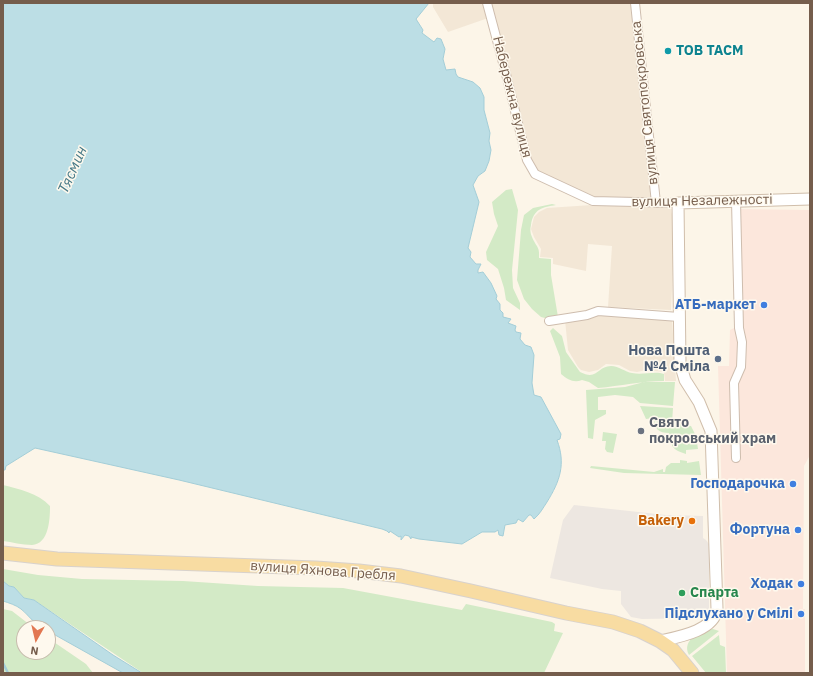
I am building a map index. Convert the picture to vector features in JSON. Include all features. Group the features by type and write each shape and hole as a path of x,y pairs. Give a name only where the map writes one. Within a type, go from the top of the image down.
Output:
{"main road":[{"name":"вулиця Яхнова Гребля","path":"3,553 30,557 87,561 316,568 401,576 613,622 640,631 660,641 673,650 692,673"}],"street":[{"name":"Набережна вулиця","path":"487,3 527,160 535,174 593,201"},
{"name":"вулиця Святопокровська","path":"635,3 656,203"},
{"name":"вулиця Незалежності","path":"593,201 678,203 810,199"},
{"path":"736,201 738,328 742,342 740,367 734,383 736,458"},
{"path":"673,650 673,645 676,640 695,632 714,619 717,609 711,431 699,402 685,380 680,363 678,203"},
{"path":"549,321 587,315 598,311 679,317"},
{"path":"660,641 684,636"}],"shaded area":[{"path":"433,3 635,3 656,203 593,201 535,174 491,17 448,32 433,7"},
{"path":"592,205 670,207 673,218 671,310 608,307 612,246 588,244 586,271 553,264 553,258 540,257 541,249 531,229 534,217 539,212 547,208"},
{"path":"733,209 810,210 810,455 804,466 803,609 805,609 805,673 727,673 718,366 729,366 730,330 736,327"},
{"path":"601,313 672,319 676,381 665,381 664,372 646,370 637,372 630,371 619,365 606,364 598,370 589,372 581,370 568,350 565,320"},
{"path":"574,505 666,515 703,516 703,538 709,544 709,612 705,616 699,618 642,619 631,617 621,604 621,591 602,589 550,578 563,520"}],"green space":[{"path":"512,189 518,210 512,270 513,288 520,303 520,310 506,300 498,269 487,260 486,252 498,226 492,202 506,190"},
{"path":"552,204 556,205 543,208 536,212 532,220 530,230 531,236 538,249 539,258 551,259 551,275 558,317 549,319 541,317 532,309 524,299 517,280 521,230 524,215 533,208"},
{"path":"553,328 562,336 566,352 580,372 590,375 603,368 614,366 635,374 664,374 664,381 598,388 589,382 582,380 574,381 569,379 561,374 560,357 550,331"},
{"path":"644,382 675,382 673,406 640,403 633,397 615,395 598,397 598,410 606,410 606,414 595,420 593,439 588,438 586,390 625,387"},
{"path":"640,406 673,408 672,423 691,426 696,436 698,449 686,450 686,454 676,450 671,441 683,442 687,445 691,442 691,439 688,437 670,437 669,433 658,430 655,425 654,418 646,419"},
{"path":"603,432 617,434 613,453 607,452 605,449 606,441 602,441"},
{"path":"680,460 687,461 687,463 699,461 701,475 624,473 590,468 591,466 654,472 663,469 663,472 665,472 666,467 671,463 680,463"},
{"path":"3,485 34,495 50,506 49,524 45,536 38,544 28,545 3,541"},
{"path":"3,569 38,575 82,579 183,581 258,586 343,588 462,610 466,604 552,622 555,624 554,631 563,633 544,673 143,673 34,600 24,598 14,587 9,586 3,581"},
{"path":"3,609 12,611 24,620 16,620 16,660 56,660 56,643 86,664 93,673 3,673"},
{"path":"713,629 719,631 689,655 687,650 690,640 703,631"},
{"path":"719,635 720,645 725,647 726,673 706,673 692,656"}],"water":[{"name":"Тясмин","path":"3,3 429,3 416,19 423,30 422,33 434,42 437,38 441,39 445,49 443,59 446,70 455,69 458,77 473,82 480,88 484,97 484,110 490,133 489,141 491,150 489,161 485,171 478,176 473,185 479,202 468,248 471,252 470,257 476,264 481,264 478,273 483,272 491,283 497,296 496,299 500,304 500,310 503,313 503,317 511,319 508,323 516,326 516,332 521,333 520,339 525,345 531,347 534,355 532,383 534,395 541,397 561,434 560,439 557,440 561,457 558,479 547,502 536,517 534,519 531,515 529,515 523,522 518,519 516,523 505,525 503,536 499,535 498,530 495,532 482,532 462,544 411,537 411,539 409,536 405,535 401,540 401,536 399,537 390,531 389,533 382,529 179,480 35,448 6,466 5,470 3,470"},
{"path":"3,581 9,586 14,587 24,598 34,600 113,655 142,673 123,673 56,635 56,620 33,620 19,608 3,601"}],"waterway":[{"path":"3,663 8,673"}],"place":[{"name":"ТОВ ТАСМ","path":"668,51"},
{"name":"АТБ-маркет","path":"764,305"},
{"name":"Нова Пошта №4 Сміла","path":"718,359"},
{"name":"Свято покровський храм","path":"641,431"},
{"name":"Господарочка","path":"793,484"},
{"name":"Bakery","path":"692,521"},
{"name":"Фортуна","path":"798,530"},
{"name":"Ходак","path":"801,584"},
{"name":"Спарта","path":"682,593"},
{"name":"Підслухано у Смілі","path":"801,614"}]}
